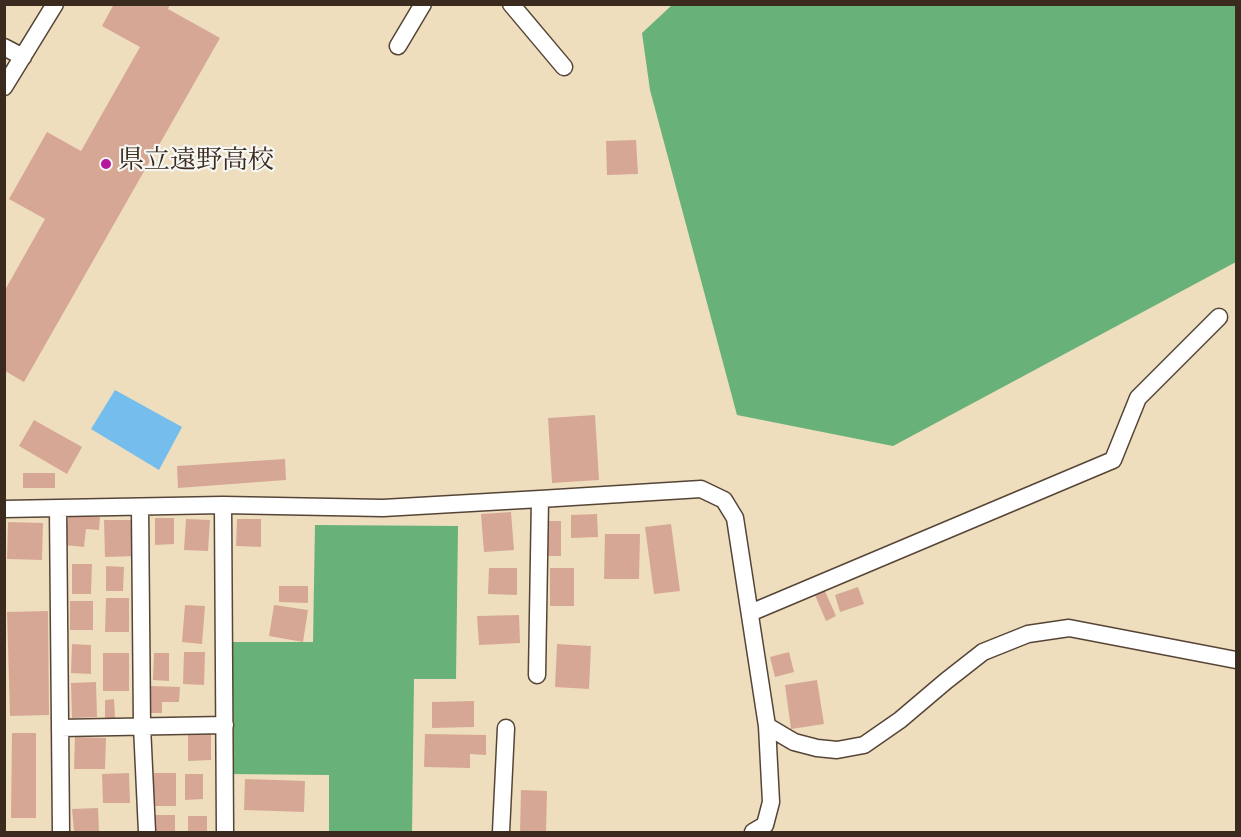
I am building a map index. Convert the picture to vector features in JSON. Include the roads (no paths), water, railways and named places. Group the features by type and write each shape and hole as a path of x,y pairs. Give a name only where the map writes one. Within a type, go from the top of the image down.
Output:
{"street":[{"path":"4,87 55,4"},
{"path":"398,46 423,4"},
{"path":"512,4 564,67"},
{"path":"4,47 23,57"},
{"path":"750,613 1113,460 1138,398 1220,317"},
{"path":"4,509 223,505 383,508 701,489 724,500 735,518 750,613 767,726 771,802 765,825 753,832"},
{"path":"537,675 540,499"},
{"path":"223,505 225,832"},
{"path":"140,507 142,726 147,832"},
{"path":"58,509 61,832"},
{"path":"767,726 794,742 817,748 837,750 864,745 900,720 983,652 1028,634 1059,629 1069,628 1236,660"},
{"path":"60,728 225,725"},
{"path":"501,832 506,728"}],"water":[{"path":"115,390 182,427 159,470 91,429"}],"place":[{"name":"県立遠野高校","path":"106,164"}]}
